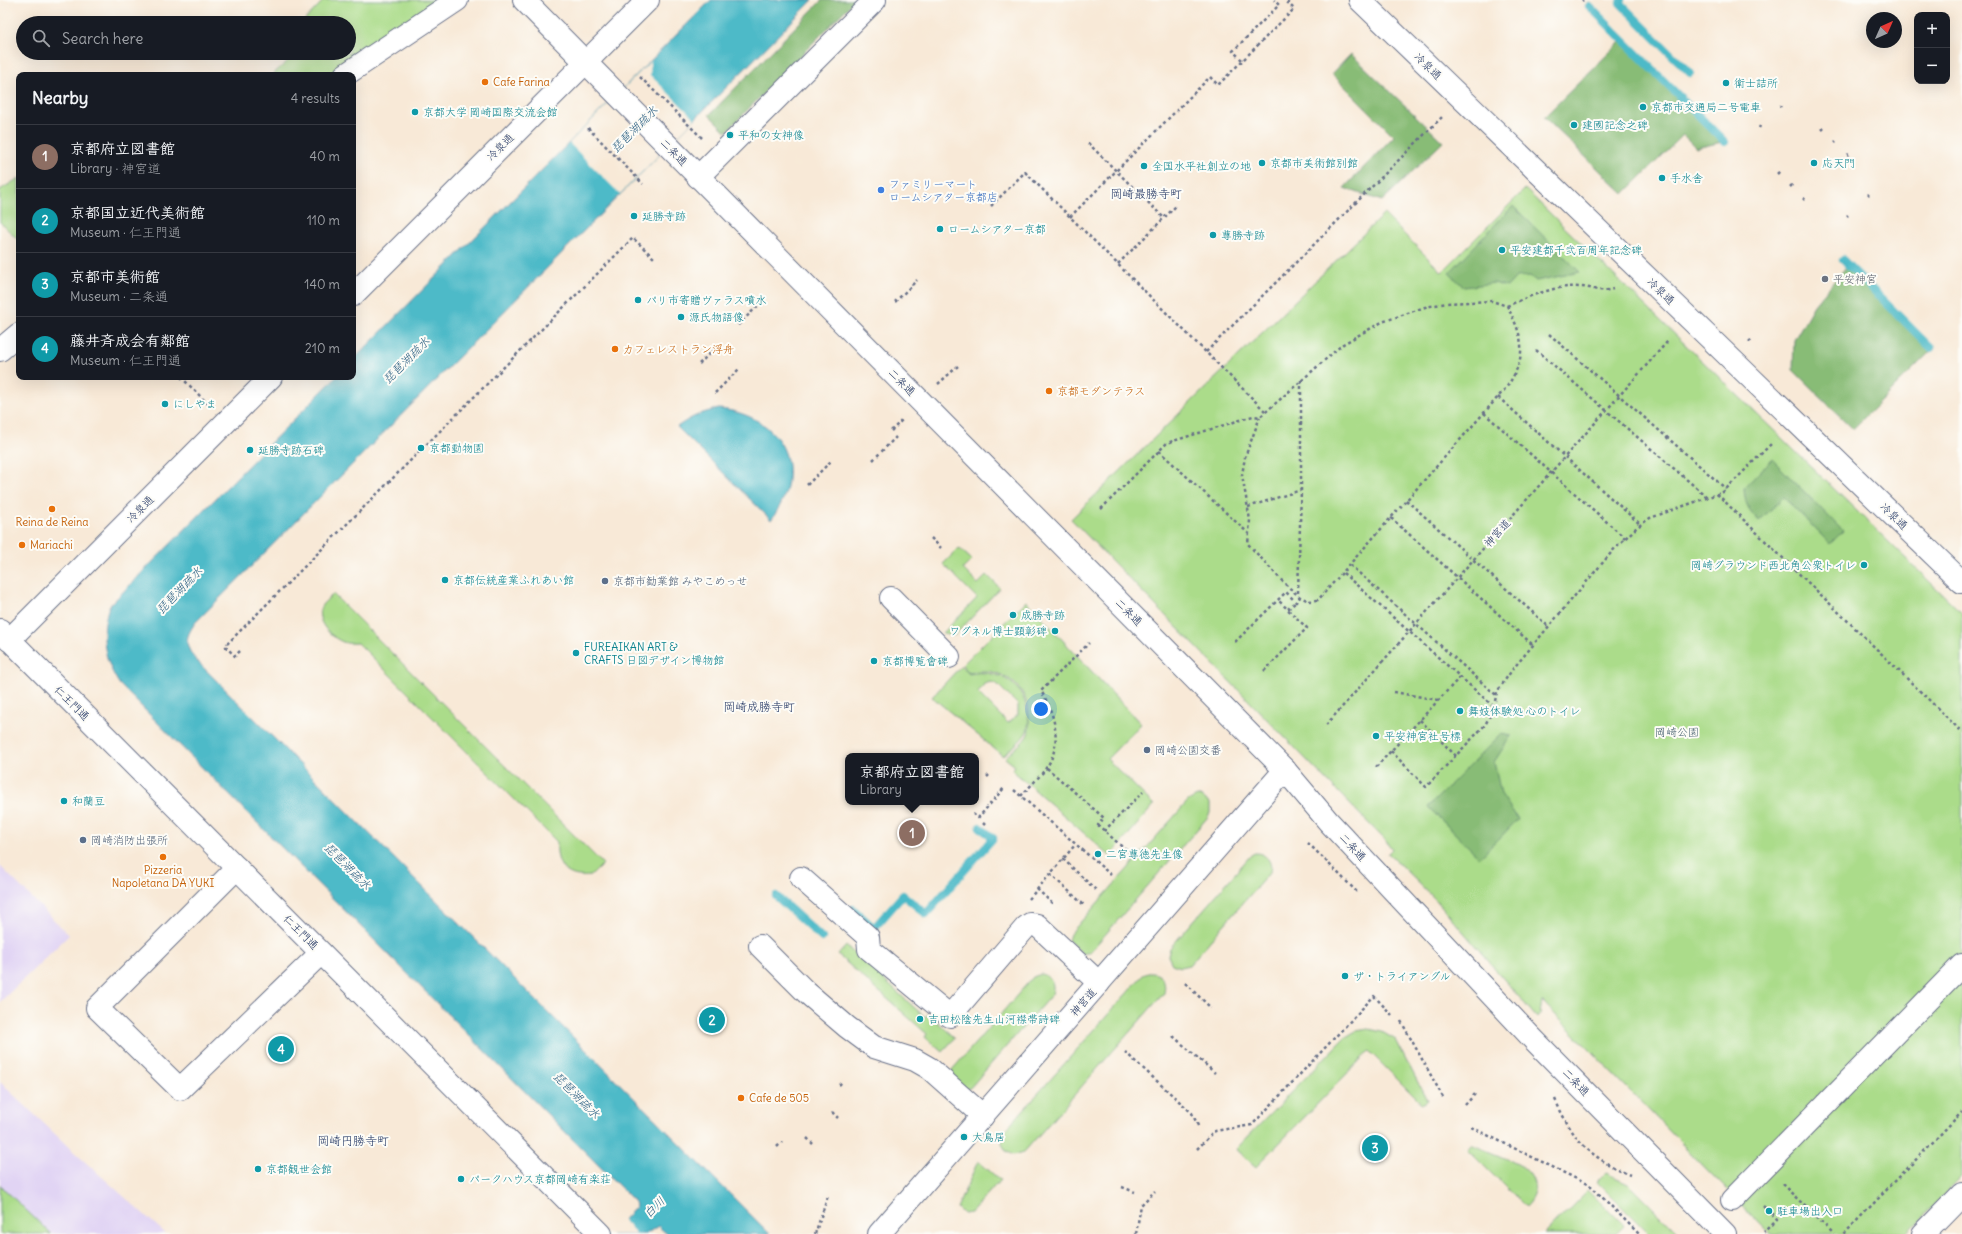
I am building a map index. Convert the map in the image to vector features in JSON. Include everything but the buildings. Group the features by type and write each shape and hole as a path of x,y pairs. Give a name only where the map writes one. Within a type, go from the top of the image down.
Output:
{"street":[{"path":"349,72 457,0"},
{"name":"二条通","path":"524,0 586,61 698,177 1285,770 1328,820 1532,1038 1725,1234"},
{"name":"冷泉通","path":"356,292 648,0"},
{"path":"698,177 875,0"},
{"name":"冷泉通","path":"1360,0 1962,582"},
{"path":"0,350 16,337"},
{"name":"冷泉通","path":"4,635 268,380"},
{"path":"891,598 950,657"},
{"name":"仁王門通","path":"4,635 600,1234"},
{"name":"神宮道","path":"879,1234 1285,770"},
{"path":"237,868 97,1008 180,1089 321,953"},
{"path":"801,878 868,937 869,949 950,1016 1030,924 1037,925 1100,983"},
{"path":"760,946 806,992 847,1027 874,1047 916,1060 929,1068 983,1116"},
{"path":"1732,1200 1962,965"},
{"path":"1929,1232 1962,1194"}],"path":[{"path":"1242,60 1233,51 1279,5 1274,0"},
{"path":"1070,217 1210,77 1218,85 1294,9 1284,0"},
{"path":"640,77 695,132"},
{"path":"1206,352 1461,98"},
{"path":"588,128 643,184"},
{"path":"1088,143 1164,218"},
{"path":"991,206 1025,172 1265,411"},
{"path":"1790,187 1793,184"},
{"path":"1803,200 1806,197"},
{"path":"1118,264 1177,205"},
{"path":"240,651 235,656 225,646 634,238 654,258"},
{"path":"895,302 917,280"},
{"path":"1298,593 1285,584 1248,544 1250,520 1242,475 1245,457 1260,417 1265,411 1343,344 1382,322 1403,314 1447,303 1470,301 1492,300 1508,306 1550,290 1580,286 1603,292 1613,289"},
{"path":"738,325 762,302"},
{"path":"1301,380 1301,490 1298,593 1300,597 1309,601 1318,600 1343,573 1498,397 1516,374 1521,357 1521,340 1517,324 1508,306"},
{"path":"1550,334 1726,489"},
{"name":"神宮道","path":"1326,725 1668,341"},
{"path":"699,364 716,347"},
{"path":"1536,350 1707,497"},
{"path":"715,393 739,370"},
{"path":"184,380 226,422"},
{"path":"1498,397 1641,525"},
{"path":"1484,413 1625,538"},
{"path":"1101,509 1167,443 1252,416 1260,417"},
{"path":"873,460 896,436"},
{"path":"1391,751 1426,787 1485,725 1492,710 1496,695 1508,675 1548,626 1625,538 1650,518 1717,494 1726,489 1772,443"},
{"path":"1159,451 1249,533"},
{"path":"807,485 831,461"},
{"path":"1248,507 1301,490"},
{"path":"1717,494 1962,732"},
{"path":"1406,500 1548,626"},
{"path":"1391,518 1533,645"},
{"path":"931,538 941,548"},
{"path":"1350,565 1496,695"},
{"path":"1343,573 1493,706"},
{"path":"1235,642 1286,592 1296,602"},
{"path":"1288,609 1300,597"},
{"path":"1264,671 1307,628 1278,600"},
{"path":"1021,796 1047,768 1054,745 1055,729 1052,713 1041,691 1089,643"},
{"path":"1376,767 1460,676"},
{"path":"1394,692 1438,700"},
{"path":"1420,720 1456,756"},
{"path":"1047,768 1104,818 1098,825 1130,854"},
{"path":"973,814 978,818 1004,788"},
{"path":"1014,790 1110,875"},
{"path":"1104,831 1143,792"},
{"path":"1063,859 1097,891"},
{"path":"1050,874 1084,905"},
{"path":"1037,889 1054,905"},
{"path":"1185,983 1211,1008"},
{"path":"1197,1149 1215,1131 1252,1125 1374,996 1392,1015"},
{"path":"1401,1021 1444,1099"},
{"path":"1173,1036 1215,1073"},
{"path":"1125,1052 1192,1113 1199,1128"},
{"path":"839,1085 842,1082"},
{"path":"1552,1093 1566,1121 1585,1148 1598,1159 1634,1177"},
{"path":"1465,1105 1475,1094"},
{"path":"832,1112 838,1118"},
{"path":"1844,1234 1962,1112"},
{"path":"1471,1127 1592,1186 1639,1234"},
{"path":"807,1138 813,1144"},
{"path":"777,1147 782,1142"},
{"path":"1765,1167 1834,1234"},
{"path":"1122,1187 1135,1192"},
{"path":"1136,1234 1141,1205 1155,1191"},
{"path":"815,1234 828,1196"},
{"path":"1763,1204 1777,1219 1764,1232"}],"shaded area":[{"path":"0,866 69,935 0,1002"},
{"path":"0,1082 74,1152 166,1234 0,1234"}],"green space":[{"path":"324,0 449,0 356,58 356,16 309,16"},
{"path":"822,0 855,0 726,132 709,115"},
{"path":"1621,41 1722,142 1696,148 1683,135 1624,194 1544,117"},
{"path":"1351,54 1443,142 1382,201 1344,188 1394,136 1332,74"},
{"path":"289,60 353,60 337,72 275,72"},
{"path":"16,180 16,238 0,222 0,190"},
{"name":"岡崎公園","path":"1525,189 1962,613 1962,1177 1906,1234 1770,1234 1542,1001 1540,1014 1537,1018 1437,901 1388,853 1392,849 1386,841 1071,519 1384,214 1442,272"},
{"path":"1513,206 1580,272 1536,281 1530,276 1516,277 1507,287 1494,283 1464,287 1449,273"},
{"path":"1847,266 1931,351 1853,429 1793,370 1794,340 1814,305"},
{"path":"1772,459 1843,531 1830,544 1784,497 1759,521 1750,510 1746,503 1744,488"},
{"path":"959,548 972,560 963,569 978,584 987,575 1000,588 955,635 950,636 943,633 977,598 943,564"},
{"path":"333,594 603,864 591,876 575,875 564,869 558,858 557,842 358,643 345,643 338,640 328,632 321,622 320,610 322,605"},
{"path":"1026,601 1141,724 1107,759 1154,805 1110,856 1012,770 1015,766 1005,758 1022,742 1029,732 1028,706 1018,687 1001,675 980,671 969,673 962,665"},
{"path":"961,666 969,674 988,673 998,675 1014,685 1020,692 1028,712 1027,731 1003,756 932,697","holes":["991,682 997,684 1018,705 1018,715 1008,723 978,693 984,684"]},
{"path":"1501,734 1511,736 1494,762 1501,794 1518,819 1480,858 1428,807"},
{"path":"1197,796 1202,797 1210,803 1210,813 1207,818 1090,952 1083,954 1068,940 1070,934 1188,801"},
{"path":"1259,853 1268,859 1271,868 1270,872 1189,965 1180,967 1172,964 1168,956 1170,948 1251,855"},
{"path":"846,946 925,1017 929,1014 955,1038 942,1052 925,1037 927,1034 838,955"},
{"path":"1148,973 1159,975 1162,978 1165,988 1164,993 1024,1152 1013,1155 1006,1151 1002,1144 1003,1133 1143,975"},
{"path":"1041,974 1045,975 1052,981 1052,994 970,1088 966,1089 950,1075 951,1071 1033,977"},
{"path":"1369,1029 1382,1032 1396,1040 1427,1100 1422,1104 1369,1051 1256,1167 1236,1149 1344,1038 1356,1031"},
{"path":"1471,1144 1516,1163 1525,1169 1534,1183 1534,1193 1525,1207 1467,1149"},
{"path":"978,1161 1000,1180 971,1213 963,1214 957,1208"},
{"path":"1606,1173 1628,1183 1679,1234 1649,1234 1597,1182"},
{"path":"0,1185 51,1234 0,1234"},
{"path":"1588,1190 1624,1226 1616,1234 1545,1234"}],"water":[{"path":"711,0 813,0 195,623 189,633 187,641 189,649 195,659 770,1234 667,1234 658,1226 646,1234 610,1234 636,1207 635,1202 120,685 114,675 107,656 104,637 106,617 109,606 333,380 356,380 356,357"},
{"path":"719,409 741,413 759,422 773,433 783,448 788,464 788,482 782,501 771,520 677,427 697,415"}],"pier":[{"path":"651,61 650,75 695,119 620,194 569,143"},
{"path":"622,1219 637,1234 608,1234"}],"waterway":[{"path":"1622,0 1620,3 1690,73"},
{"path":"1589,6 1725,142"},
{"path":"1843,260 1931,348"},
{"path":"853,909 874,928 903,895 926,914 993,838 980,827"},
{"path":"776,896 822,938"}],"place":[{"name":"Cafe Farina","path":"485,82"},
{"name":"衛士詰所","path":"1726,83"},
{"name":"京都市交通局二号電車","path":"1643,107"},
{"name":"京都大学 岡崎国際交流会館","path":"415,112"},
{"name":"建國記念之碑","path":"1574,125"},
{"name":"平和の女神像","path":"730,135"},
{"name":"京都市美術館別館","path":"1262,163"},
{"name":"応天門","path":"1814,163"},
{"name":"全国水平社創立の地","path":"1144,166"},
{"name":"手水舎","path":"1662,178"},
{"name":"ファミリーマート ロームシアター京都店","path":"881,190"},
{"name":"延勝寺跡","path":"634,216"},
{"name":"ロームシアター京都","path":"940,229"},
{"name":"尊勝寺跡","path":"1213,235"},
{"name":"平安建都千弐百周年記念碑","path":"1502,250"},
{"name":"平安神宮","path":"1825,279"},
{"name":"パリ市寄贈ヴァラス噴水","path":"638,300"},
{"name":"源氏物語像","path":"681,317"},
{"name":"カフェレストラン浮舟","path":"615,349"},
{"name":"京都モダンテラス","path":"1049,391"},
{"name":"にしやま","path":"165,404"},
{"name":"京都動物園","path":"421,448"},
{"name":"延勝寺跡石碑","path":"250,450"},
{"name":"Reina de Reina","path":"52,509"},
{"name":"Mariachi","path":"22,545"},
{"name":"岡崎グラウンド西北角公衆トイレ","path":"1864,565"},
{"name":"京都伝統産業ふれあい館","path":"445,580"},
{"name":"京都市勧業館 みやこめっせ","path":"605,581"},
{"name":"成勝寺跡","path":"1013,615"},
{"name":"ワグネル博士顕彰碑","path":"1055,631"},
{"name":"FUREAIKAN ART & CRAFTS 日図デザイン博物館","path":"576,653"},
{"name":"京都博覧會碑","path":"874,661"},
{"name":"舞妓体験処 心のトイレ","path":"1460,711"},
{"name":"平安神宮社号標","path":"1376,736"},
{"name":"岡崎公園交番","path":"1147,750"},
{"name":"和蘭豆","path":"64,801"},
{"name":"京都府立図書館","path":"912,833"},
{"name":"岡崎消防出張所","path":"83,840"},
{"name":"二宮尊徳先生像","path":"1098,854"},
{"name":"Pizzeria Napoletana DA YUKI","path":"163,857"},
{"name":"ザ・トライアングル","path":"1345,976"},
{"name":"吉田松陰先生山河襟帯詩碑","path":"920,1019"},
{"name":"京都国立近代美術館","path":"712,1020"},
{"name":"藤井斉成会有鄰館","path":"281,1049"},
{"name":"Cafe de 505","path":"741,1098"},
{"name":"大鳥居","path":"964,1137"},
{"name":"京都市美術館","path":"1375,1148"},
{"name":"京都観世会館","path":"258,1169"},
{"name":"パークハウス京都岡崎有楽荘","path":"461,1179"},
{"name":"駐車場出入口","path":"1769,1211"}],"district":[{"name":"岡崎最勝寺町","path":"1146,193"},
{"name":"岡崎成勝寺町","path":"759,706"},
{"name":"岡崎円勝寺町","path":"353,1140"}],"water label":[{"name":"琵琶湖疏水","path":"634,129"},
{"name":"琵琶湖疏水","path":"406,360"},
{"name":"琵琶湖疏水","path":"179,590"},
{"name":"琵琶湖疏水","path":"348,866"},
{"name":"琵琶湖疏水","path":"577,1095"},
{"name":"白川","path":"654,1207"}]}
